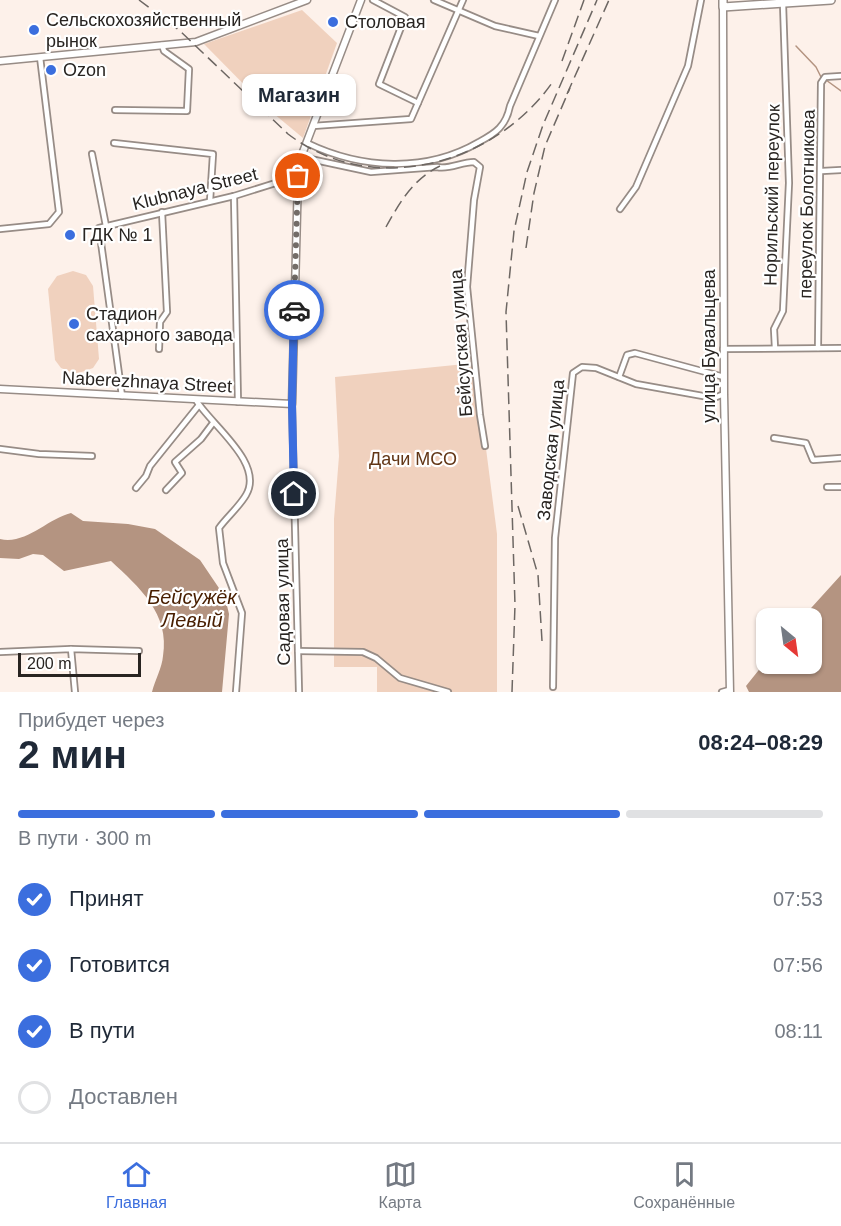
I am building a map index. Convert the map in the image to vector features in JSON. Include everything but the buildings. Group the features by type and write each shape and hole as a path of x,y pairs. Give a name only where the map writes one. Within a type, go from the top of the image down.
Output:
{"main road":[{"path":"723,3 783,4 831,0"}],"street":[{"path":"0,61 196,42 216,37 307,0"},
{"path":"292,404 298,176 301,157 361,0"},
{"path":"373,0 405,17 379,84 418,103"},
{"path":"434,0 495,27 539,36"},
{"path":"313,126 411,119 463,0"},
{"path":"307,143 337,156 383,164 430,162 453,156 502,127 555,0"},
{"path":"620,209 636,186 688,66 701,0"},
{"name":"улица Бувальцева","path":"723,3 723,349 727,691"},
{"name":"Норильский переулок","path":"775,348 774,329 783,310 789,183 783,4"},
{"path":"115,110 187,111 189,69 164,51 162,45"},
{"path":"0,229 49,224 59,212 40,57"},
{"name":"переулок Болотникова","path":"819,348 821,83 825,77 841,76"},
{"path":"114,143 213,154 210,201"},
{"path":"92,154 106,226 99,228 122,396"},
{"name":"Бейсугская улица","path":"301,157 371,172 437,167 445,169 464,162 474,162 480,167 474,200 467,287 485,446"},
{"path":"822,171 841,170"},
{"name":"Klubnaya Street","path":"106,226 234,196 298,176"},
{"path":"234,196 238,402"},
{"path":"159,350 160,322 167,312 162,212"},
{"path":"723,349 841,348"},
{"path":"619,377 627,355 635,353 724,377"},
{"name":"Заводская улица","path":"553,687 555,538 573,373 582,367 596,368 636,384 714,398 724,394"},
{"name":"Naberezhnaya Street","path":"0,389 197,402 292,404"},
{"path":"136,488 197,402 213,423 232,441 244,461 250,485 246,495 219,528 223,563 242,613 237,692"},
{"name":"Садовая улица","path":"292,404 299,692"},
{"path":"166,490 182,474 175,462 201,439 213,423"},
{"path":"774,438 806,443 813,460 841,458"},
{"path":"0,449 39,454 92,456"},
{"path":"827,487 841,487"},
{"path":"0,652 71,649 139,651"},
{"path":"71,649 75,692"},
{"path":"298,651 363,652 376,658 400,678 448,692"}],"green space":[{"path":"302,10 337,43 303,138 267,108 204,44"},
{"name":"Стадион сахарного завода","path":"73,271 86,275 93,286 99,359 93,368 76,374 61,368 55,360 48,289 57,276"},
{"name":"Дачи МСО","path":"475,363 497,534 497,692 377,692 377,667 334,667 334,519 339,456 335,377"}],"water":[{"name":"Бейсужёк Левый","path":"71,513 83,521 128,524 155,529 200,560 225,597 229,614 222,692 152,692 162,660 164,641 162,627 157,614 142,591 111,561 64,571 43,555 33,554 19,559 0,558 0,539 10,540 28,535"},
{"path":"841,575 841,692 749,692 746,686 756,674 822,674 822,608 811,608"}],"waterway":[{"path":"796,46 816,67 821,77"},
{"path":"826,80 841,91"}],"railway":[{"path":"139,0 179,30 288,134 321,154 356,165 393,168 429,164 465,152 498,135 527,112 552,83"},
{"path":"562,61 584,0"},
{"path":"512,692 515,605 506,312 514,231 527,172 543,125 597,0"},
{"path":"567,94 609,0"},
{"path":"526,248 534,193 545,146 570,88"},
{"path":"386,227 402,200 415,184 440,166"},
{"path":"518,506 538,575 542,641"}],"way so far":[{"path":"294,310 298,176"}],"place":[{"name":"Столовая","path":"333,22"},
{"name":"Сельскохозяйственный рынок","path":"34,30"},
{"name":"Ozon","path":"51,70"},
{"name":"Магазин","path":"298,176"},
{"name":"ГДК № 1","path":"70,235"},
{"name":"Стадион сахарного завода","path":"74,324"}],"route":[{"path":"294,310 292,404 294,494"}]}
